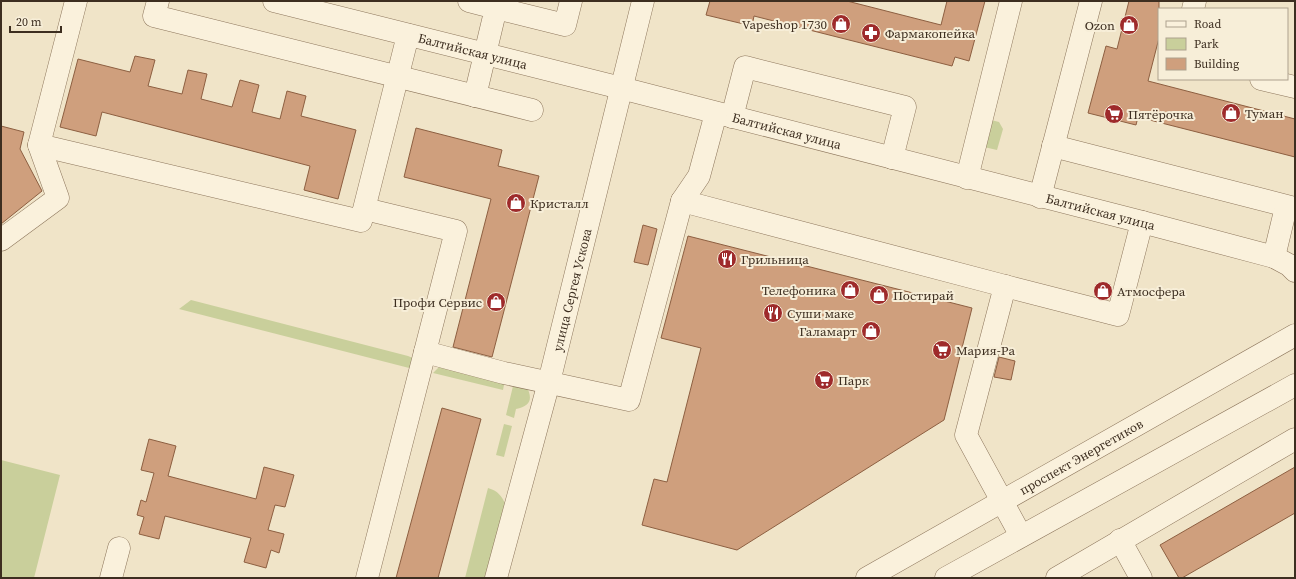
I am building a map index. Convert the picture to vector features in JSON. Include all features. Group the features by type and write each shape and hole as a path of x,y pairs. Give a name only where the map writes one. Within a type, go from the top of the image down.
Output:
{"street":[{"path":"1,240 58,198 39,145 76,1"},
{"path":"158,1 154,16 532,110"},
{"name":"Балтийская улица","path":"274,1 621,88 1142,222 1274,257 1289,265 1295,271"},
{"path":"469,1 565,25 570,1"},
{"name":"улица Сергея Ускова","path":"496,578 549,382 643,1"},
{"path":"967,178 1010,1"},
{"path":"1040,197 1091,1"},
{"path":"475,96 496,8"},
{"path":"39,145 361,221 408,35"},
{"path":"426,352 504,373 628,400 682,201 699,176 745,67 906,107 892,158"},
{"path":"1265,80 1295,87"},
{"path":"1053,146 1291,208 1274,257"},
{"path":"682,201 1118,315 1142,222"},
{"path":"365,208 456,231 367,578"},
{"path":"1005,286 966,435 1021,536"},
{"name":"проспект Энергетиков","path":"866,578 1295,335"},
{"path":"946,578 1295,384"},
{"path":"1057,578 1295,439"},
{"path":"1120,540 1140,578"},
{"path":"111,578 119,548"}],"green space":[{"path":"991,120 999,122 1003,129 997,150 984,147"},
{"path":"191,300 408,356 415,359 417,370 179,309"},
{"path":"440,366 505,380 503,390 433,373"},
{"path":"514,382 527,387 530,399 527,404 516,409 514,418 506,415"},
{"path":"504,424 512,426 504,457 496,455"},
{"path":"1,460 60,475 34,578 1,578"},
{"path":"488,488 499,494 506,505 487,578 465,578"}],"building":[{"path":"710,1 847,1 941,25 947,1 985,1 969,61 955,57 952,66 754,16 752,26 706,15"},
{"path":"1129,1 1159,1 1158,42 1148,81 1295,119 1295,157 1138,117 1136,125 1088,113 1106,46 1117,49"},
{"path":"135,56 155,60 148,86 182,94 188,70 207,74 201,99 232,107 240,80 259,85 252,112 280,119 287,91 306,96 301,116 356,130 338,199 304,190 310,166 102,112 96,136 60,127 78,59 130,72"},
{"path":"1,126 24,132 20,149 42,191 1,224"},
{"path":"416,128 502,150 498,166 539,176 492,357 453,347 491,199 404,177"},
{"path":"643,225 657,229 648,265 634,262"},
{"name":"Парк","path":"688,236 972,308 944,420 737,550 642,525 654,479 667,482 701,348 661,338"},
{"path":"999,357 1015,361 1011,380 994,377"},
{"path":"442,408 481,419 438,578 396,578"},
{"path":"149,439 176,446 168,476 256,499 264,467 294,475 285,507 275,505 268,530 284,534 279,553 271,550 266,568 244,562 251,538 165,516 159,539 139,534 144,517 137,515 141,500 146,502 154,473 141,470"},
{"path":"1295,467 1295,513 1182,578 1179,578 1160,545"}],"place":[{"name":"Vapeshop 1730","path":"841,24"},
{"name":"Ozon","path":"1129,25"},
{"name":"Фармакопейка","path":"871,33"},
{"name":"Туман","path":"1231,113"},
{"name":"Пятёрочка","path":"1114,114"},
{"name":"Кристалл","path":"516,203"},
{"name":"Грильница","path":"727,259"},
{"name":"Телефоника","path":"850,290"},
{"name":"Атмосфера","path":"1103,291"},
{"name":"Постирай","path":"879,295"},
{"name":"Профи Сервис","path":"496,302"},
{"name":"Суши маке","path":"773,313"},
{"name":"Галамарт","path":"871,331"},
{"name":"Мария-Ра","path":"942,350"},
{"name":"Парк","path":"824,380"}]}
